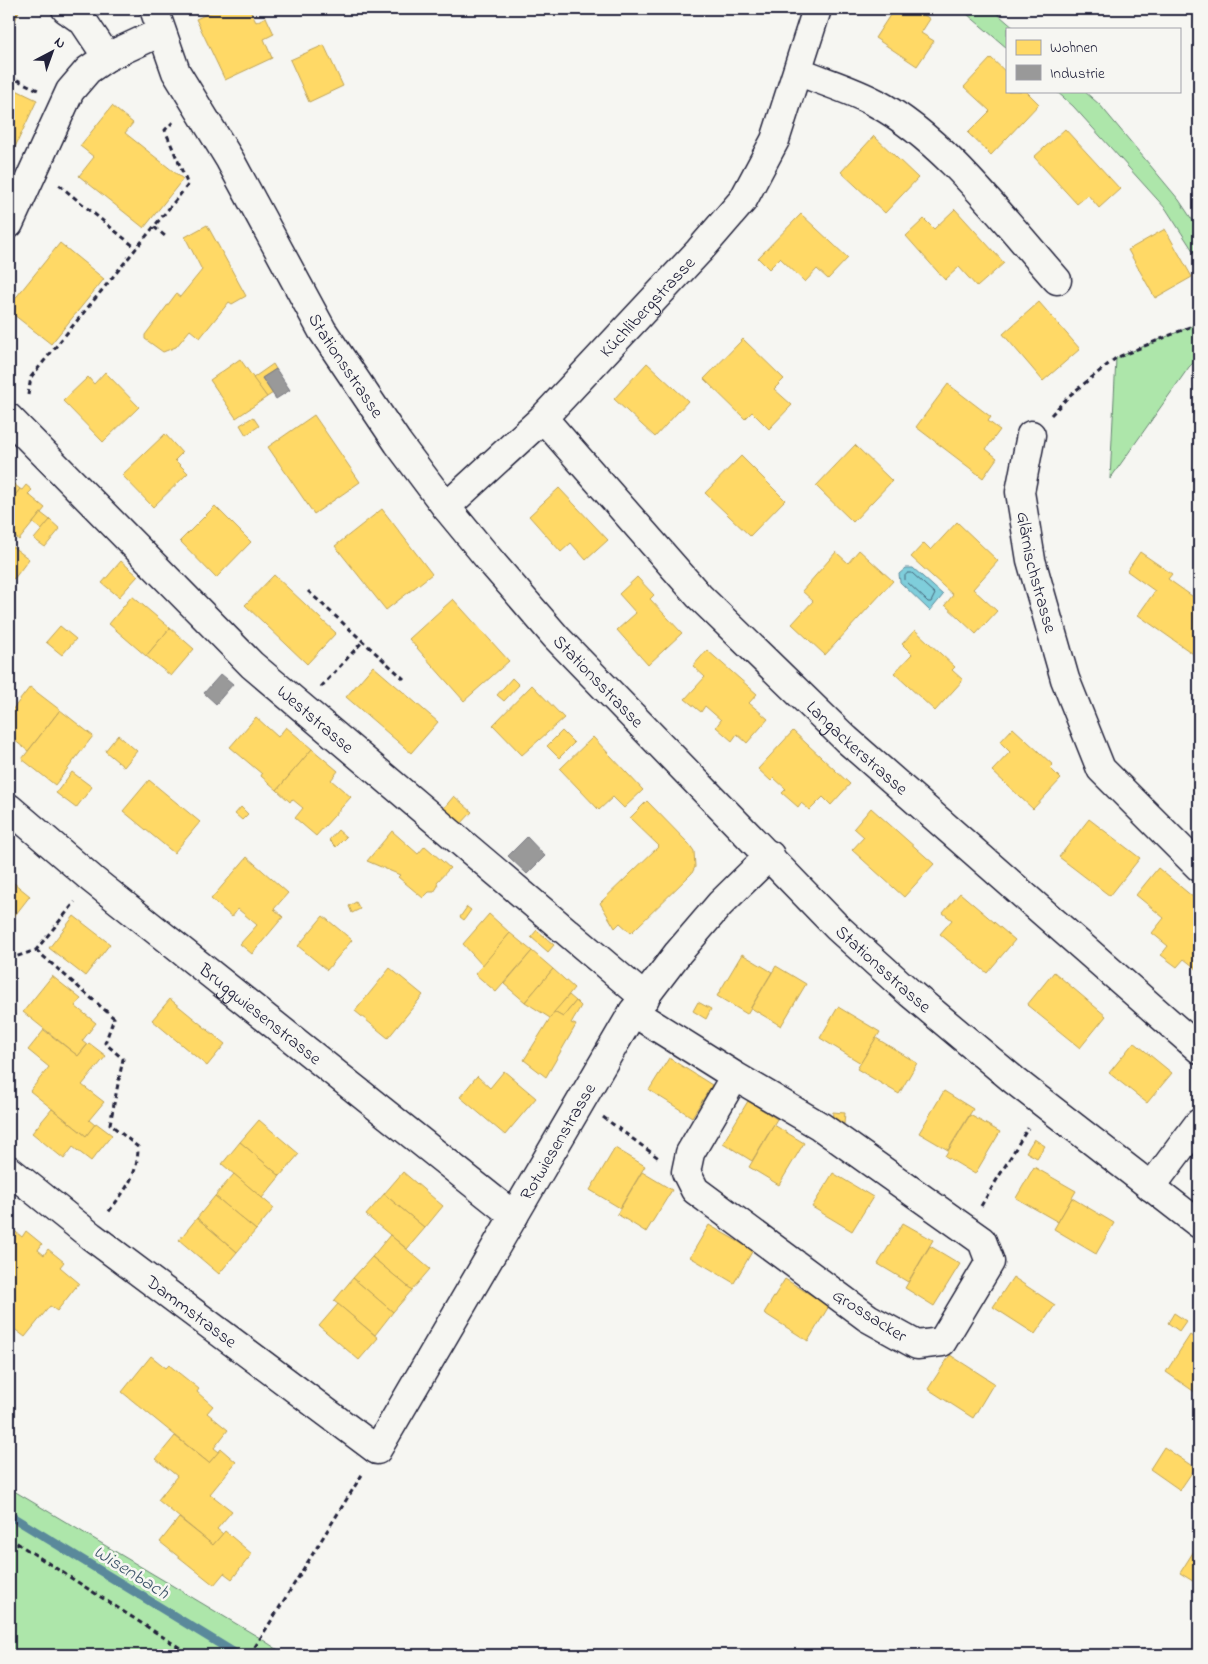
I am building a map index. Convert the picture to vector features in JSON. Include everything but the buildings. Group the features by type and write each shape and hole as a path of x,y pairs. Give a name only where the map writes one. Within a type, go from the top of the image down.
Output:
{"street":[{"path":"66,9 83,21 107,57"},
{"name":"Küchlibergstrasse","path":"446,507 543,418 699,251 743,200 775,140 817,9"},
{"path":"9,224 70,91 88,70 157,20"},
{"name":"Stationsstrasse","path":"157,20 176,72 230,160 322,330 398,443 446,507 556,637 837,927 910,993 1015,1081 1199,1224"},
{"path":"798,71 876,103 916,130 952,162 1057,280"},
{"name":"Weststrasse","path":"9,418 252,665 639,1005"},
{"name":"Langackerstrasse","path":"543,418 699,596 846,739 1199,1049"},
{"name":"Glärnischstrasse","path":"1031,435 1020,492 1031,560 1069,688 1101,769 1199,867"},
{"name":"Bruggwiesenstrasse","path":"9,808 93,880 514,1216"},
{"name":"Rotwiesenstrasse","path":"377,1450 639,1005 678,953 720,904 770,856"},
{"name":"Grossacker","path":"639,1005 734,1076 820,1126 982,1241 990,1262 942,1342 917,1345 868,1318 710,1202 695,1190 686,1172"},
{"path":"686,1172 690,1154 734,1076"},
{"path":"1151,1187 1199,1122"},
{"name":"Dammstrasse","path":"9,1170 91,1236 377,1450"}],"path":[{"path":"9,76 42,92"},
{"path":"28,395 31,377 188,185 165,130 178,116"},
{"path":"35,166 136,248"},
{"path":"154,227 165,236"},
{"path":"1031,435 1070,395 1116,358 1199,323"},
{"path":"308,591 404,679"},
{"path":"303,708 362,641"},
{"path":"9,959 36,950 93,880"},
{"path":"36,950 114,1018 105,1043 123,1059 110,1124 138,1147 138,1165 132,1180 91,1236"},
{"path":"582,1101 663,1161 686,1172"},
{"path":"966,1230 1032,1121"},
{"path":"250,1655 377,1450"},
{"path":"9,1538 191,1655"}],"green space":[{"path":"957,9 992,9 1014,28 1006,28 1006,47 967,14"},
{"path":"1057,92 1085,92 1100,105 1179,200 1199,230 1199,260 1166,209 1073,106"},
{"path":"1199,323 1199,357 1189,367 1110,479 1116,358"},
{"path":"9,1488 260,1638 286,1655 9,1655"}],"water":[{"path":"906,568 913,568 943,595 930,611 900,582 899,574"}],"waterway":[{"name":"Wisenbach","path":"9,1515 238,1655"}]}
